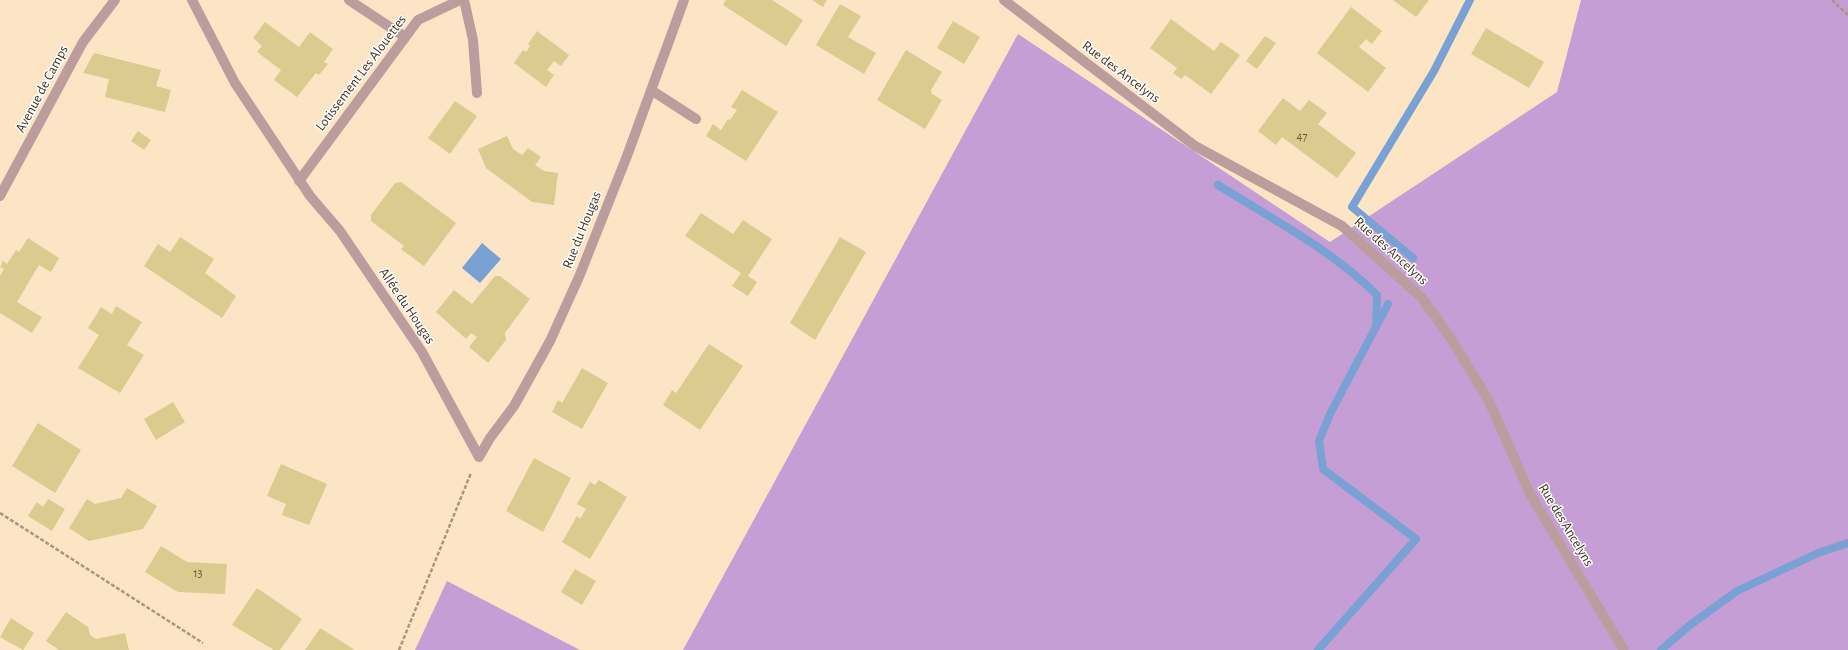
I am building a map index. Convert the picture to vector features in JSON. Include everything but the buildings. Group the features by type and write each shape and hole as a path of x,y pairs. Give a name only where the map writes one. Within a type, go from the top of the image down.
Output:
{"street":[{"name":"Avenue de Camps","path":"0,196 83,42 115,0"},
{"name":"Allée du Hougas","path":"192,0 236,83 299,180 310,196 340,232 422,352 479,457"},
{"path":"350,0 405,38"},
{"name":"Lotissement Les Alouettes","path":"299,180 418,20 460,0"},
{"path":"464,0 473,40 476,93"},
{"name":"Rue du Hougas","path":"479,457 490,438 514,406 550,341 579,277 627,156 684,0"},
{"name":"Rue des Ancelyns","path":"1004,0 1194,146 1342,226 1421,297 1448,334 1488,399 1530,494 1624,650"},
{"path":"651,90 696,119"}],"path":[{"path":"1832,0 1848,15"},
{"path":"399,650 479,457"},
{"path":"0,513 203,643"}],"shaded area":[{"path":"1581,0 1848,0 1848,650 683,650 1018,34 1330,242 1557,92"},
{"path":"447,581 580,650 415,650"}],"water":[{"path":"482,243 501,259 480,283 462,268"}],"waterway":[{"path":"1413,258 1352,207 1434,71 1470,0"},
{"path":"1218,185 1321,249 1359,279 1377,295 1376,324"},
{"path":"1318,650 1416,539 1323,469 1319,441 1330,414 1388,304"},
{"path":"1661,650 1690,625 1737,591 1818,553 1848,543"}]}
